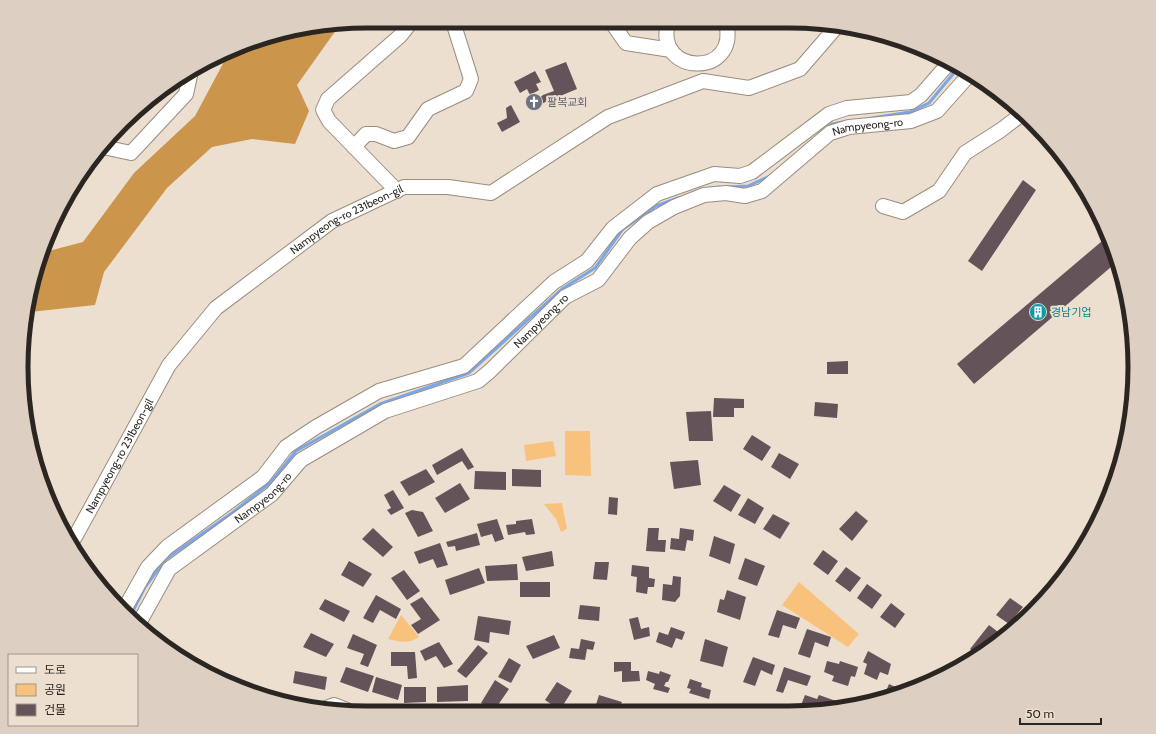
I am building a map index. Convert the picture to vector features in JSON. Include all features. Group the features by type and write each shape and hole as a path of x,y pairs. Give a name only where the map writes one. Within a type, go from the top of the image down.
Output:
{"street":[{"path":"397,191 329,122 324,110 328,99 400,36 406,28"},
{"path":"354,147 366,134 376,134 394,141 408,137 428,109 466,91 471,78 455,28"},
{"path":"616,28 626,43 671,50"},
{"path":"667,28 667,40 671,50 686,62 696,64 706,63 716,58 723,51 727,42 727,28"},
{"name":"Nampyeong-ro 231beon-gil","path":"74,538 169,365 216,308 332,221 404,187 448,187 491,193 608,117 703,81 749,88 800,69 833,31"},
{"path":"695,84 696,64"},
{"name":"Nampyeong-ro","path":"126,606 148,566 167,547 262,477 286,447 316,426 379,391 464,366 554,282 587,261 613,228 657,194 714,174 740,176 752,172 829,114 846,108 911,102 921,95 946,66"},
{"path":"108,148 131,153 186,94 190,78"},
{"name":"Nampyeong-ro","path":"141,620 169,569 272,494 301,460 385,411 478,380 490,371 565,298 598,280 630,238 648,222 674,207 704,195 726,193 746,196 762,191 830,134 848,127 911,121 937,111 966,78"},
{"path":"883,206 904,212 939,191 965,153 1018,117"}],"green space":[{"path":"565,431 590,431 591,476 565,475"},
{"path":"553,441 556,456 526,461 524,445"},
{"path":"562,503 567,529 561,532 556,519 544,504"},
{"path":"799,582 859,634 848,647 782,605"},
{"path":"401,615 419,637 411,641 404,642 388,639"}],"shaded area":[{"path":"336,30 297,85 309,111 295,144 252,139 212,147 167,188 104,272 95,305 33,312 40,279 49,251 83,242 134,173 195,116 225,59 258,46 290,38"}],"building":[{"path":"566,62 577,89 536,106 536,101 543,95 554,91 545,70"},
{"path":"535,71 541,82 536,84 539,90 530,95 527,89 520,93 514,82"},
{"path":"511,105 520,122 502,132 497,123 507,118 506,108"},
{"path":"1023,180 1036,190 982,271 968,261"},
{"name":"경남기업","path":"1103,240 1112,266 974,384 957,364"},
{"path":"848,361 848,374 827,374 827,362"},
{"path":"714,398 744,399 744,408 734,408 734,417 713,417"},
{"path":"815,402 838,404 837,418 814,416"},
{"path":"711,411 713,441 689,441 686,412"},
{"path":"752,435 771,447 762,461 743,449"},
{"path":"462,448 474,467 468,470 462,461 437,475 432,465"},
{"path":"779,453 799,464 790,479 771,467"},
{"path":"698,460 701,485 674,489 670,462"},
{"path":"426,469 435,482 409,496 400,482"},
{"path":"512,469 541,470 541,487 512,486"},
{"path":"475,471 506,472 506,490 474,489"},
{"path":"460,483 470,499 445,513 435,498"},
{"path":"724,485 741,495 731,512 713,501"},
{"path":"393,490 404,508 391,515 387,510 391,508 384,495"},
{"path":"609,497 618,498 617,515 608,514"},
{"path":"748,498 764,508 755,524 738,515"},
{"path":"412,510 423,512 433,531 418,537 405,513"},
{"path":"856,511 868,521 852,541 839,529"},
{"path":"773,514 790,523 780,539 763,529"},
{"path":"497,519 504,539 495,542 492,534 481,537 477,524"},
{"path":"532,519 535,534 526,535 525,532 508,535 506,525 516,524 516,521"},
{"path":"373,528 393,547 383,557 362,539"},
{"path":"648,528 659,528 658,540 666,540 665,552 646,551"},
{"path":"680,528 694,530 693,541 687,540 685,551 670,549 671,538 679,539"},
{"path":"477,533 480,545 456,551 455,546 448,547 446,542"},
{"path":"714,536 735,544 730,564 709,556"},
{"path":"440,543 448,565 437,568 433,559 419,564 414,552"},
{"path":"823,550 838,561 828,575 813,564"},
{"path":"552,551 554,566 526,571 522,557"},
{"path":"745,558 765,566 757,586 738,579"},
{"path":"349,561 372,574 363,587 341,575"},
{"path":"595,562 609,562 607,580 593,579"},
{"path":"517,564 518,580 487,581 485,566"},
{"path":"632,565 649,567 649,578 655,579 654,587 648,587 647,594 636,592 637,577 631,576"},
{"path":"846,567 861,578 850,592 835,581"},
{"path":"479,568 485,583 450,595 445,580"},
{"path":"404,570 420,591 407,600 391,578"},
{"path":"673,576 681,577 680,596 675,602 662,600 663,584 672,585"},
{"path":"520,582 550,582 550,597 520,597"},
{"path":"867,584 882,595 872,609 857,598"},
{"path":"727,590 746,597 740,620 717,612 720,599 724,600"},
{"path":"376,595 401,609 396,619 380,610 373,623 363,618"},
{"path":"422,597 440,620 418,634 411,625 421,619 410,604"},
{"path":"1010,598 1023,607 1009,624 996,615"},
{"path":"325,599 350,611 344,622 319,609"},
{"path":"891,603 905,614 895,628 880,617"},
{"path":"580,605 600,607 599,621 578,619"},
{"path":"777,610 800,618 796,629 783,625 779,638 768,635"},
{"path":"478,616 511,621 509,635 490,632 489,643 474,640"},
{"path":"638,617 641,629 649,627 650,636 634,640 629,619"},
{"path":"989,625 999,633 973,651 970,649"},
{"path":"671,627 685,632 682,640 676,638 672,648 656,642 659,632 668,635"},
{"path":"807,629 831,637 828,647 815,642 810,658 798,654"},
{"path":"311,633 334,644 326,657 303,647"},
{"path":"353,634 377,645 368,667 360,664 364,654 347,648"},
{"path":"554,635 560,648 533,659 526,646"},
{"path":"581,639 595,642 593,650 587,649 585,660 569,658 571,648 579,649"},
{"path":"705,639 728,647 723,667 700,661"},
{"path":"439,642 453,664 444,668 436,656 425,661 420,651"},
{"path":"478,645 488,653 466,678 457,671"},
{"path":"868,651 891,664 888,675 880,672 877,680 864,674 867,664 863,662"},
{"path":"391,652 415,652 417,678 408,679 407,666 391,666"},
{"path":"753,657 775,665 772,675 761,670 755,686 743,682"},
{"path":"509,658 521,665 511,683 498,677"},
{"path":"827,661 839,664 840,661 858,667 855,677 851,676 848,686 832,681 834,676 824,672"},
{"path":"614,662 631,662 631,671 639,671 640,681 622,682 622,671 614,672"},
{"path":"346,667 374,676 368,692 340,682"},
{"path":"784,667 811,676 807,686 788,680 783,693 776,691"},
{"path":"295,671 327,677 325,690 293,683"},
{"path":"648,671 659,674 660,671 671,675 668,682 666,682 664,686 670,688 668,693 653,689 655,684 646,680"},
{"path":"376,677 402,685 398,700 372,692"},
{"path":"690,679 702,683 701,687 711,690 709,699 689,693 691,689 687,688"},
{"path":"495,680 509,689 498,705 500,706 486,706 481,703"},
{"path":"557,682 572,691 563,706 554,706 545,700"},
{"path":"889,684 898,688 886,691"},
{"path":"468,685 468,701 437,702 437,687"},
{"path":"404,687 426,687 426,702 404,703"},
{"path":"599,695 622,702 620,706 596,706"},
{"path":"805,695 817,699 819,695 836,701 833,703 801,705"}],"waterway":[{"path":"872,118 910,112 929,103 955,71"},
{"path":"828,127 832,124 843,122"},
{"path":"728,187 748,186 770,176"},
{"path":"704,189 720,187"},
{"path":"132,612 145,587 166,559 232,513 271,482 296,451 380,404 469,373 562,289 595,268 623,229 656,206 678,198"}],"place":[{"name":"팔복교회","path":"534,102"},
{"name":"경남기업","path":"1038,312"}]}
